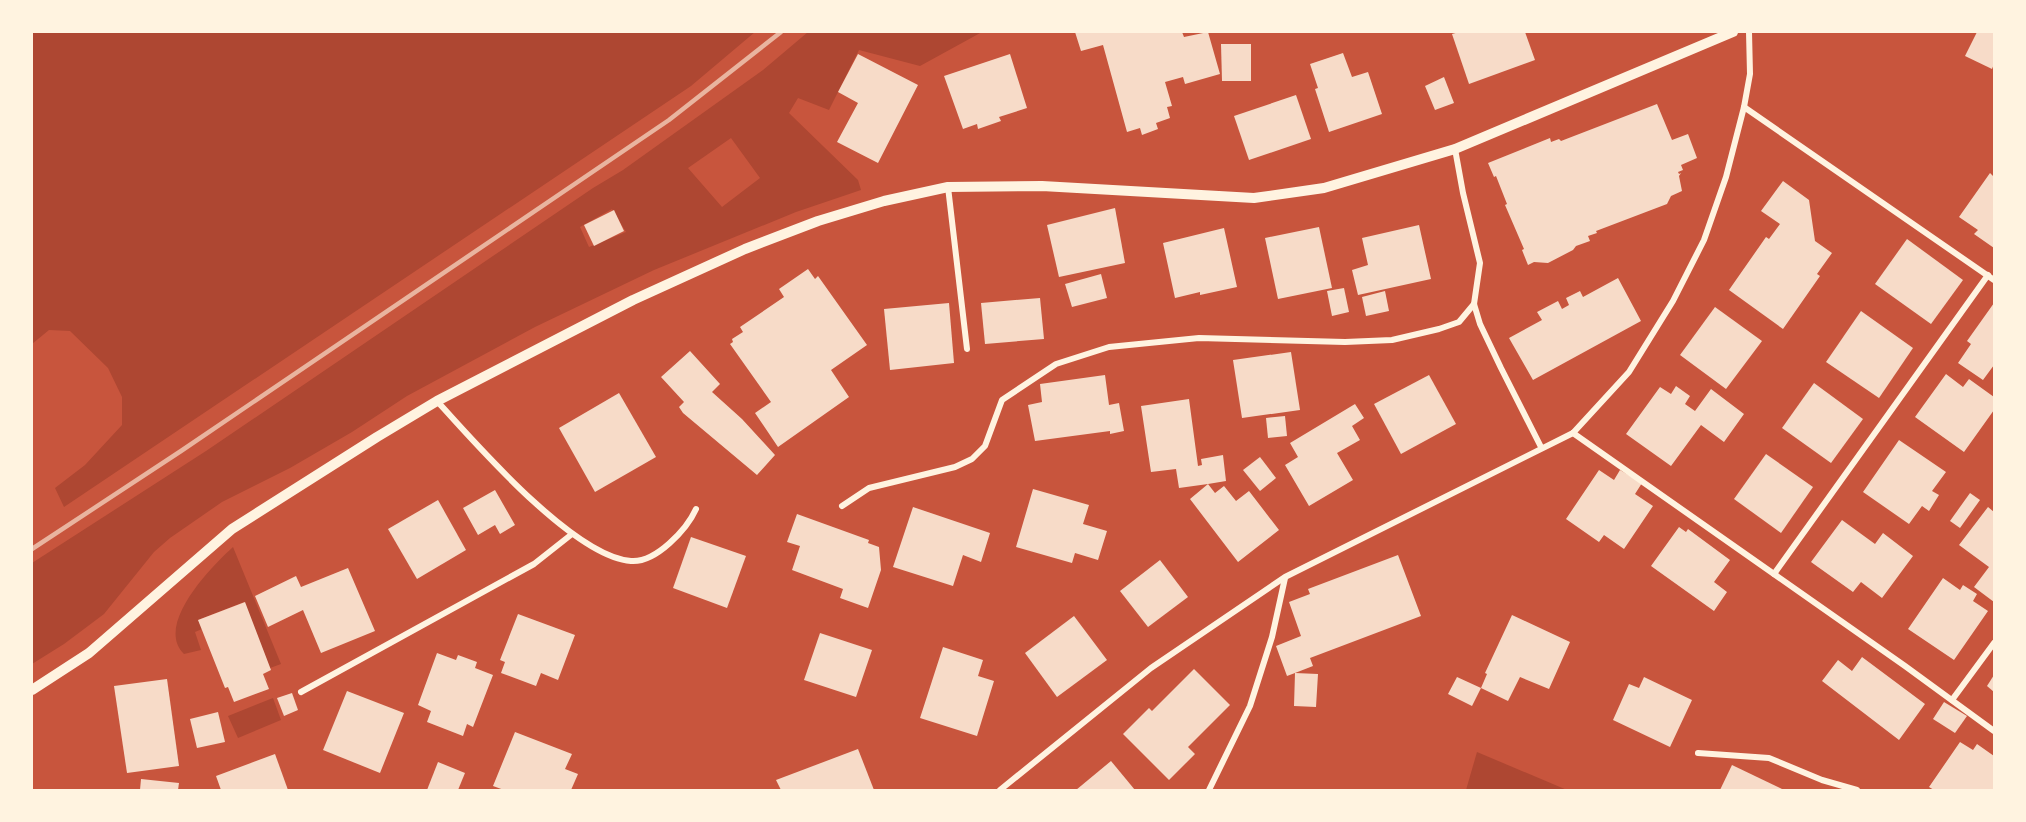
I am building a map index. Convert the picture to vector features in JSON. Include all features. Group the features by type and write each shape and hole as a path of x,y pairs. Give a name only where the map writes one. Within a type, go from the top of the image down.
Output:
{"street":[{"path":"32,690 89,653 232,529 377,436 437,401 633,300 745,249 818,221 884,201 948,187 1042,186 1220,198 1254,198 1324,189 1455,149 1733,32"},
{"path":"1000,790 1151,668 1285,577 1573,433 1629,372 1673,302 1704,240 1726,177 1744,107 1750,74 1749,32"},
{"path":"1744,107 1995,280"},
{"path":"1455,149 1459,176 1480,263 1474,304 1480,324 1541,447"},
{"path":"948,187 968,349"},
{"path":"1774,574 1988,275"},
{"path":"842,506 869,488 955,467 972,459 985,446 1002,400 1056,364 1108,347 1199,338 1345,342 1392,340 1459,322 1474,304"},
{"path":"437,401 490,460 572,534 606,553 630,561 642,560 667,546 690,522 696,509"},
{"path":"1573,433 1995,731"},
{"path":"302,692 534,564 572,534"},
{"path":"1209,790 1250,706 1272,638 1285,577"},
{"path":"1952,700 1995,643"},
{"path":"1698,753 1769,758 1822,780 1857,790"}],"shaded area":[{"path":"32,32 755,32 691,86 64,507 55,488 85,465 122,425 122,397 108,368 70,331 49,330 32,344"},
{"path":"808,32 982,32 920,66 859,50 829,110 798,98 789,113 858,180 861,190 796,212 654,270 535,327 407,396 352,432 290,468 222,502 170,538 154,552 104,614 64,644 32,664 32,563 206,451 593,188 623,170 763,70","holes":["731,138 760,178 722,207 688,168","612,209 626,232 589,247 580,227"]},
{"path":"233,547 281,664 270,668 244,602 198,620 202,629 195,632 201,650 184,654 177,642 176,628 189,597 212,568"},
{"path":"273,698 281,720 238,738 228,716"},
{"path":"1477,752 1567,790 1466,790"}],"building":[{"path":"1075,32 1182,32 1184,37 1208,32 1220,74 1185,84 1183,77 1165,82 1172,106 1167,107 1170,118 1156,123 1158,129 1142,135 1140,128 1127,132 1103,45 1081,51"},
{"path":"1459,32 1525,32 1535,60 1469,84 1452,34"},
{"path":"1977,32 1994,32 1992,69 1965,56"},
{"path":"1221,44 1251,44 1251,81 1222,81"},
{"path":"1343,53 1352,77 1368,72 1382,114 1329,132 1315,89 1318,88 1310,64"},
{"path":"858,54 918,85 878,163 837,142 858,103 838,92"},
{"path":"1010,54 1027,108 999,117 1001,121 978,129 977,124 963,129 944,76"},
{"path":"1444,77 1454,103 1435,110 1425,86"},
{"path":"1296,95 1311,139 1249,160 1234,116"},
{"path":"1657,104 1672,140 1688,134 1697,158 1681,165 1683,170 1678,172 1681,173 1679,176 1682,191 1671,196 1667,204 1596,231 1597,233 1588,236 1590,241 1576,246 1573,250 1548,263 1534,262 1528,265 1522,250 1524,249 1505,205 1507,204 1488,163 1550,138 1551,142 1559,139 1561,141"},
{"path":"1990,173 1994,177 1994,248 1974,234 1978,230 1959,217"},
{"path":"1783,181 1809,200 1815,241 1832,253 1817,274 1820,276 1783,329 1729,290 1766,237 1769,239 1780,224 1761,211"},
{"path":"1115,208 1125,263 1059,277 1047,225"},
{"path":"614,210 624,231 594,246 584,225"},
{"path":"1419,225 1431,279 1358,295 1352,270 1368,265 1362,238"},
{"path":"1319,227 1332,288 1278,299 1265,238"},
{"path":"1224,228 1237,287 1175,298 1163,243"},
{"path":"1907,239 1963,280 1931,324 1875,284"},
{"path":"808,269 815,279 818,276 867,345 831,370 849,397 778,447 755,413 771,402 730,344 733,342 732,339 743,332 740,327 784,297 779,289"},
{"path":"1101,274 1107,298 1072,307 1065,284"},
{"path":"1618,278 1641,321 1533,380 1509,338 1542,320 1537,312 1558,301 1562,309 1569,305 1566,298 1580,291 1583,297"},
{"path":"1344,288 1349,312 1332,316 1327,291"},
{"path":"1385,291 1389,311 1366,316 1362,297"},
{"path":"1040,298 1044,339 985,344 981,303"},
{"path":"949,303 954,363 890,370 884,309"},
{"path":"1994,303 1994,365 1983,380 1958,363 1971,344 1967,341"},
{"path":"1715,307 1762,341 1726,389 1680,355"},
{"path":"1861,311 1913,348 1879,398 1826,362"},
{"path":"690,351 720,384 712,392 742,419 775,455 757,475 683,413 679,407 684,402 661,377"},
{"path":"1291,352 1300,410 1242,418 1233,360"},
{"path":"1946,374 1963,387 1969,379 1994,397 1994,410 1964,452 1915,417"},
{"path":"1105,375 1109,405 1119,403 1124,431 1035,441 1028,405 1042,402 1040,384"},
{"path":"1429,375 1456,424 1401,454 1374,404"},
{"path":"1814,383 1863,419 1831,463 1782,428"},
{"path":"1676,386 1690,396 1685,404 1695,411 1711,389 1744,414 1724,442 1701,425 1671,466 1626,434 1660,387 1671,394"},
{"path":"619,393 656,457 595,492 559,428"},
{"path":"1189,399 1198,466 1202,465 1201,459 1223,455 1226,481 1179,488 1176,469 1151,472 1141,406"},
{"path":"1355,404 1364,418 1352,426 1360,440 1337,453 1353,480 1309,506 1285,465 1298,457 1290,443"},
{"path":"1285,416 1287,436 1268,438 1266,418"},
{"path":"1899,440 1946,472 1932,491 1939,495 1929,511 1922,506 1909,524 1863,492"},
{"path":"1766,454 1813,487 1781,533 1734,499"},
{"path":"1260,457 1276,478 1260,491 1243,470"},
{"path":"1599,470 1614,480 1620,470 1642,483 1635,494 1653,506 1624,549 1604,535 1599,542 1566,519"},
{"path":"1208,484 1215,493 1224,486 1236,501 1249,491 1279,530 1238,562 1190,499"},
{"path":"1033,489 1089,505 1083,524 1107,531 1098,560 1075,553 1072,563 1016,547"},
{"path":"495,490 515,525 500,534 495,525 478,535 463,508"},
{"path":"1970,493 1980,500 1960,528 1950,521"},
{"path":"438,500 466,550 417,579 388,529"},
{"path":"913,507 990,533 981,562 963,555 953,586 893,567"},
{"path":"1988,507 1994,512 1994,602 1974,587 1989,567 1959,545"},
{"path":"797,514 869,540 868,543 879,547 881,570 868,608 840,598 843,589 792,570 800,546 787,542"},
{"path":"1842,520 1875,544 1883,533 1913,556 1882,598 1861,582 1853,592 1811,562"},
{"path":"1679,527 1686,532 1688,529 1730,560 1714,582 1727,592 1714,611 1651,566"},
{"path":"691,537 746,556 727,608 673,588"},
{"path":"1398,555 1421,616 1310,658 1313,666 1287,676 1276,646 1301,636 1289,602 1310,594 1308,589"},
{"path":"1160,560 1188,597 1148,627 1120,591"},
{"path":"348,568 375,631 321,653 303,610 268,627 255,596 296,576 301,587"},
{"path":"1943,578 1960,590 1963,585 1977,594 1973,601 1988,611 1954,660 1908,629"},
{"path":"245,602 271,670 263,674 269,689 234,702 228,687 225,688 198,620"},
{"path":"518,614 575,635 558,680 541,673 536,686 501,673 505,662 500,660"},
{"path":"1512,615 1570,642 1549,689 1520,677 1508,701 1481,688 1487,674 1485,673"},
{"path":"1074,616 1107,660 1057,697 1025,653"},
{"path":"820,633 872,650 856,697 804,680"},
{"path":"943,647 983,660 978,676 994,681 977,736 920,718"},
{"path":"437,653 456,660 458,655 477,662 475,668 493,675 473,727 467,724 463,736 427,722 431,711 418,705"},
{"path":"1862,657 1925,704 1899,740 1822,681 1838,660 1852,671"},
{"path":"1194,669 1230,705 1188,747 1195,754 1169,780 1123,734 1149,708 1152,711"},
{"path":"1295,673 1318,674 1316,707 1294,706"},
{"path":"1994,675 1994,692 1987,686"},
{"path":"1457,677 1481,688 1472,706 1448,694"},
{"path":"1644,677 1692,700 1670,747 1613,720 1629,684 1639,688"},
{"path":"167,679 179,766 127,773 114,686"},
{"path":"347,691 404,713 380,773 323,750"},
{"path":"292,693 298,710 284,716 277,698"},
{"path":"1944,702 1967,716 1955,733 1933,719"},
{"path":"218,712 225,742 197,748 190,719"},
{"path":"515,732 572,754 565,769 578,774 571,790 504,790 493,786"},
{"path":"1960,742 1973,750 1977,744 1994,756 1994,790 1934,790 1929,787"},
{"path":"858,749 874,790 781,790 776,780"},
{"path":"275,754 288,790 221,790 216,776"},
{"path":"1111,761 1135,790 1076,790"},
{"path":"438,762 465,773 458,790 427,790"},
{"path":"1732,765 1784,790 1720,790"},
{"path":"141,779 179,783 178,790 140,790"}],"railway":[{"path":"32,549 181,451 669,120 781,32"}]}
